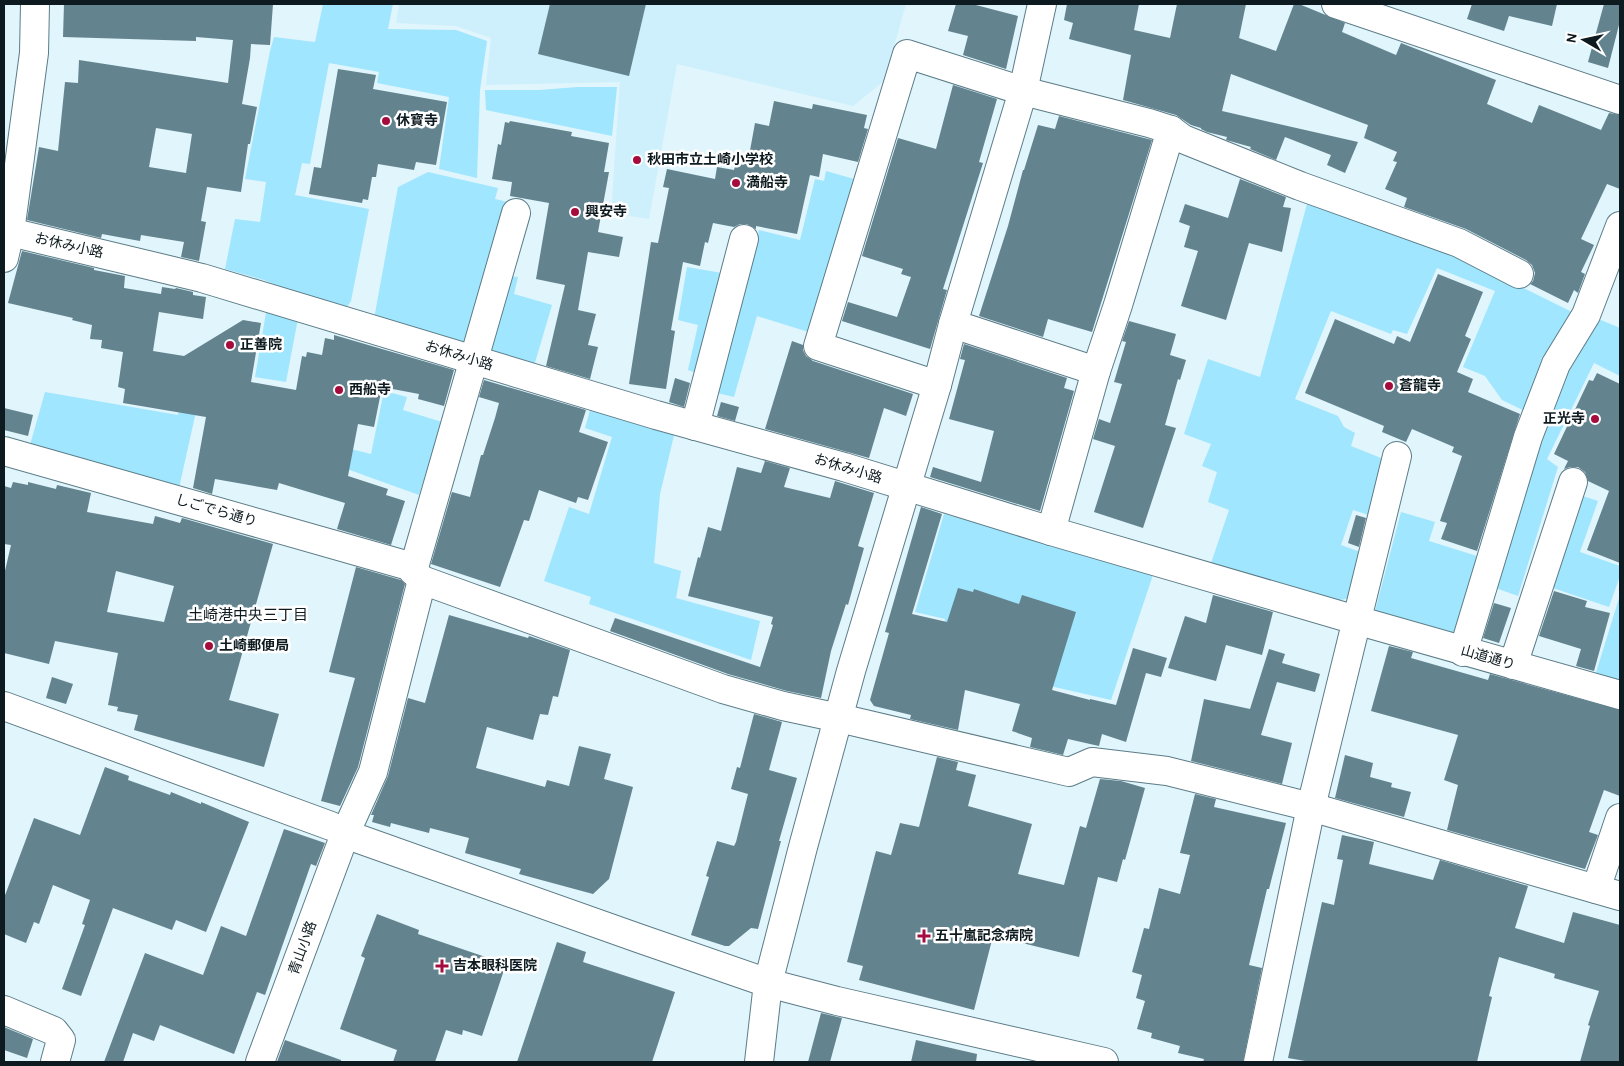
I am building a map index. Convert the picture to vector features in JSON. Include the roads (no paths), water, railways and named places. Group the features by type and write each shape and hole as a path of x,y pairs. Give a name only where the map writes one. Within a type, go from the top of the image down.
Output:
{"street":[{"path":"4,258 10,232 34,53 36,4"},
{"path":"759,1062 768,982 803,847 851,671 1024,91 1042,4"},
{"path":"1336,4 1620,100"},
{"path":"937,386 818,346 907,54 1024,91 1171,130 1183,139 1300,186 1459,243 1519,274"},
{"path":"1051,531 1096,371 1171,130"},
{"name":"青山小路","path":"260,1062 338,830 373,772 418,576 473,360 516,213"},
{"path":"1463,652 1528,437 1556,364 1586,315 1620,226"},
{"name":"お休み小路","path":"10,232 202,278 694,426 844,467 1051,531"},
{"path":"694,426 744,238"},
{"path":"953,324 1096,371"},
{"name":"しごでら通り","path":"4,451 408,566 418,576 723,688 783,706 1069,772 1092,762 1168,771 1311,807 1608,892"},
{"path":"1258,1062 1311,807 1396,456"},
{"path":"1512,665 1573,482"},
{"name":"山道通り","path":"1051,531 1463,652 1620,695"},
{"path":"4,706 338,830 638,938 768,982 837,1001 1104,1062"},
{"path":"1608,892 1620,818"},
{"path":"4,1010 54,1031 61,1040 55,1062"}],"place":[{"name":"休寳寺","path":"386,121"},
{"name":"秋田市立土崎小学校","path":"637,160"},
{"name":"満船寺","path":"736,183"},
{"name":"興安寺","path":"575,212"},
{"name":"正善院","path":"230,345"},
{"name":"蒼龍寺","path":"1389,386"},
{"name":"西船寺","path":"339,390"},
{"name":"正光寺","path":"1595,419"},
{"name":"土崎郵便局","path":"209,646"},
{"name":"五十嵐記念病院","path":"924,936"},
{"name":"吉本眼科医院","path":"442,966"}],"district":[{"name":"土崎港中央三丁目","path":"248,615"}]}
